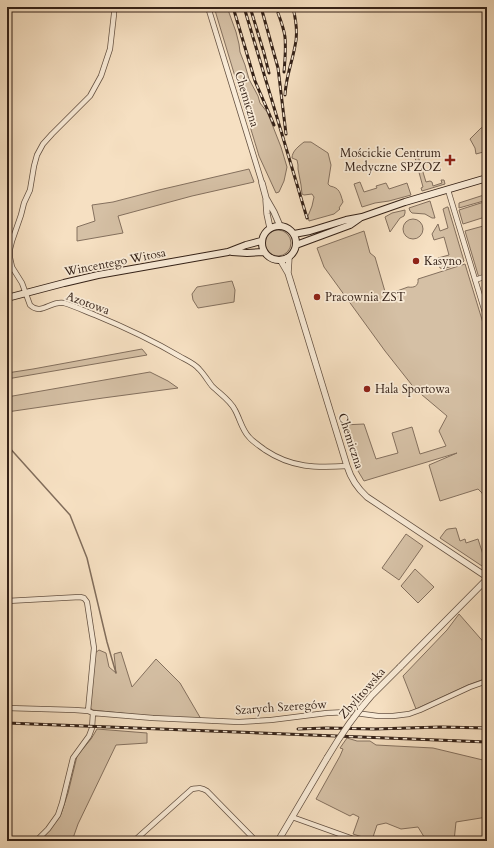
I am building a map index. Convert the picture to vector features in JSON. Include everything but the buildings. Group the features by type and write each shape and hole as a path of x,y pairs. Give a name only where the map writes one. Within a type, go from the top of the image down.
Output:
{"main road":[{"path":"294,234 362,217 405,202 487,178"},
{"path":"296,244 350,225 362,217"},
{"path":"280,226 288,228 294,234 296,244 294,252 289,257 281,260 273,260 263,252 261,241 265,232 270,228 280,226"},
{"name":"Wincentego Witosa","path":"7,298 98,275 228,252 261,241"},
{"name":"Wincentego Witosa","path":"228,252 263,252"}],"street":[{"name":"Azotowa","path":"114,7 110,49 101,76 90,96 43,144 37,155 30,190 24,203 10,249 12,266 22,283 30,305 32,308 37,310 57,302 70,306 121,326 194,364 200,369 212,386 230,402 249,438 271,454 294,464 308,466 346,466"},
{"name":"Chemiczna","path":"208,7 262,183 266,198 270,228"},
{"path":"448,190 487,319"},
{"name":"Chemiczna","path":"266,198 280,226"},
{"name":"Chemiczna","path":"288,273 289,257"},
{"name":"Chemiczna","path":"281,260 288,273 346,466 354,482 367,497 487,578"},
{"path":"475,280 487,276"},
{"name":"Zbylitowska","path":"278,841 336,742 358,712 371,696 487,578"},
{"path":"7,601 84,598 87,602 94,648 90,712 92,728 89,736 73,758 58,815 48,829 36,841"},
{"name":"Szarych Szeregów","path":"7,708 74,710 181,719 239,722 348,712 370,716 393,716 409,714 420,710 470,687 487,681"},
{"path":"134,841 192,789 198,788 203,788 207,791 256,841"},
{"path":"292,817 359,841"}],"shaded area":[{"path":"214,7 227,7 236,32 240,52 249,79 260,103 267,112 281,147 287,167 284,181 279,192 276,193 259,156"},
{"path":"487,126 487,151 476,154 475,148 470,139 481,128"},
{"path":"304,142 311,142 328,153 331,165 328,184 338,190 343,202 339,208 340,209 334,214 309,221 308,216 314,197 312,194 302,194 297,160 292,158 294,151"},
{"path":"422,152 422,154 418,156 426,182 432,182 433,186 442,183 441,180 444,180 445,184 422,191 421,188 423,187 414,154"},
{"path":"249,169 254,182 192,196 118,216 123,233 77,241 77,227 95,221 92,205 113,202"},
{"path":"360,182 364,192 377,188 376,186 386,183 389,189 407,183 411,195 362,207 354,184"},
{"path":"487,194 487,200 459,208 459,203"},
{"path":"430,201 435,218 425,214 412,213 410,211 409,208"},
{"path":"487,201 487,212 484,213 485,217 463,224 459,210"},
{"path":"447,207 464,261 443,269 440,268 437,260 438,258 449,255 444,237 434,240 432,234 438,224 440,231 448,228 443,209"},
{"path":"405,210 404,216 400,218 390,232 385,217 392,213"},
{"path":"413,219 420,222 423,229 420,236 413,239 406,236 403,229 406,222"},
{"path":"487,225 487,275 479,278 465,231"},
{"path":"278,230 287,234 291,243 287,252 278,256 269,252 265,243 269,234"},
{"path":"364,231 370,253 375,257 386,295 408,287 416,286 418,279 465,264 487,336 487,507 482,493 478,489 440,501 429,465 457,453 364,481 355,466 343,425 364,424 376,459 398,453 392,433 412,427 420,454 446,446 439,431 447,416 415,389 385,351 324,267 317,248"},
{"path":"232,281 235,290 234,302 198,308 193,300 192,294 197,287"},
{"path":"142,349 147,355 7,379 7,373"},
{"path":"150,372 178,388 7,412 7,397"},
{"path":"456,528 460,541 465,539 466,543 478,539 487,567 482,566 440,538 446,530"},
{"path":"406,534 423,546 399,580 382,568"},
{"path":"415,569 434,587 418,603 401,586"},
{"path":"459,614 487,646 487,678 416,709 403,676 447,630"},
{"path":"99,650 106,653 109,667 116,673 114,654 121,652 132,687 156,659 180,683 201,719 149,716 92,710 89,705 95,653"},
{"path":"97,729 147,733 147,743 116,745 78,824 72,841 39,841 61,814 77,756"},
{"path":"347,738 357,741 370,741 376,745 433,748 487,761 487,817 456,822 454,841 427,841 418,827 401,829 386,823 377,825 372,840 353,834 359,817 353,814 350,816 316,799 340,756 343,749 340,748"}],"waterway":[{"path":"7,445 70,515 87,558 116,673"}],"railway":[{"path":"233,7 255,81 274,125"},
{"path":"244,7 307,218"},
{"path":"250,7 269,73"},
{"path":"261,7 278,68 286,134"},
{"path":"285,95 296,41 296,22 293,8"},
{"path":"278,13 285,37 284,72"},
{"path":"7,723 487,742"},
{"path":"298,729 441,727 487,728"}],"place":[{"name":"Mościckie Centrum Medyczne SPZOZ","path":"450,160"},
{"name":"Kasyno","path":"416,261"},
{"name":"Pracownia ZST","path":"317,297"},
{"name":"Hala Sportowa","path":"367,389"}]}
